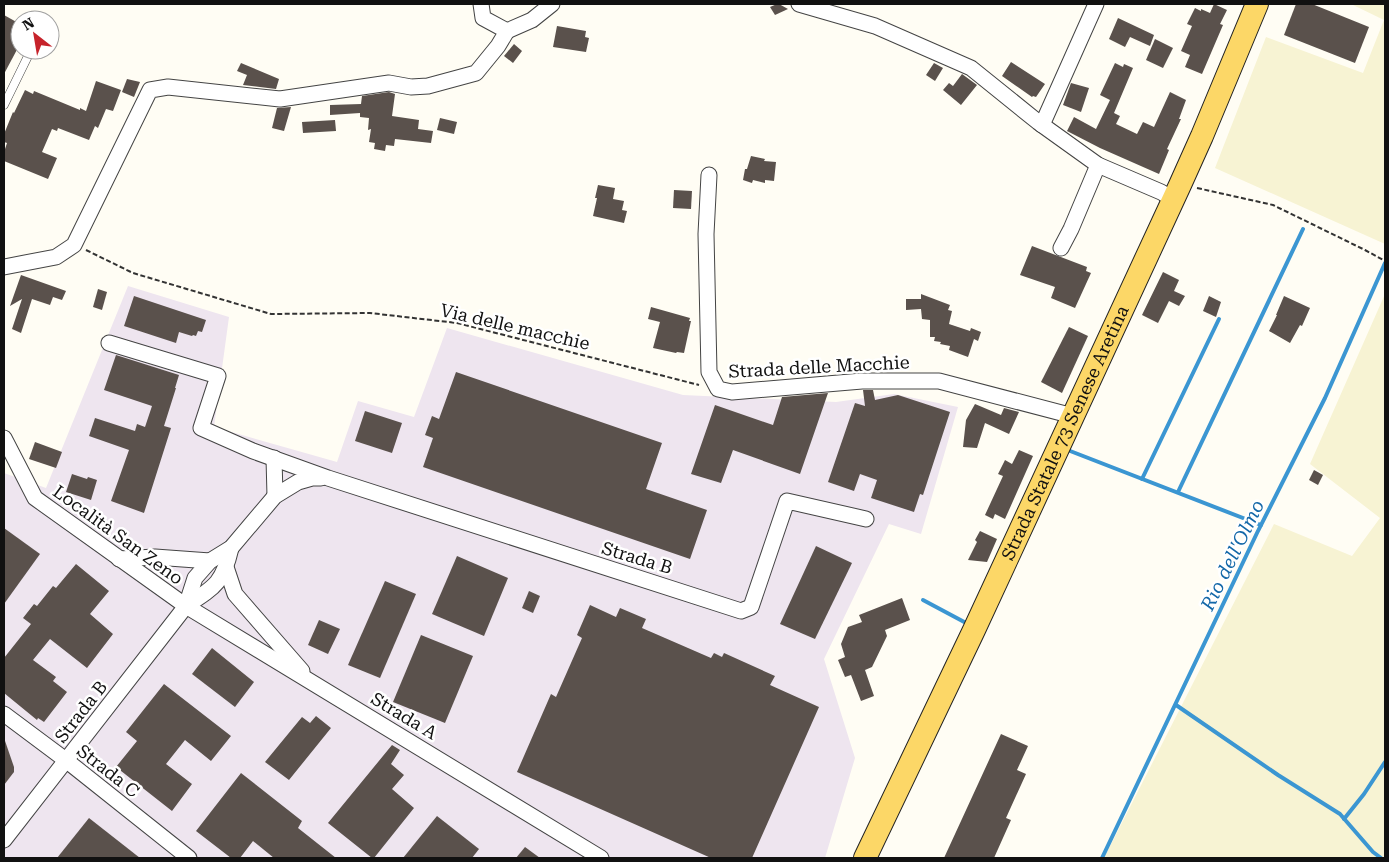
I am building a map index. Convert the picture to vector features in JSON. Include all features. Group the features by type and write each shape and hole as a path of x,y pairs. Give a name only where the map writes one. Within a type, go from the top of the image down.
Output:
{"main road":[{"name":"Strada Statale 73 Senese Aretina","path":"865,858 973,616 1073,416 1202,136 1257,4"}],"street":[{"path":"481,4 483,18 507,31"},
{"path":"4,267 56,257 74,245 150,90 168,88 280,99 389,83 411,87 428,86 476,73 498,46 507,31 532,20 552,4"},
{"path":"799,4 875,26 971,68 1042,125 1098,165 1161,192 1176,192"},
{"path":"1042,125 1096,4"},
{"path":"1061,248 1098,165"},
{"name":"Strada delle Macchie","path":"709,175 706,234 709,372 718,389 732,392 862,381 939,381 1073,416"},
{"name":"Strada B","path":"109,343 218,376 200,428 328,478 741,611 751,607 787,501 866,519"},
{"name":"Località San Zeno","path":"4,438 36,498 186,606"},
{"path":"274,458 275,496"},
{"name":"Strada B","path":"186,606 195,578 210,561 231,548 275,496 298,482 312,478 328,478"},
{"name":"Strada B","path":"4,840 186,606 214,587 226,567 231,548"},
{"path":"118,558 155,557 210,561"},
{"path":"226,567 235,594 311,682"},
{"name":"Strada A","path":"186,606 601,858"},
{"name":"Strada C","path":"4,714 189,858"}],"lane":[{"path":"4,105 26,60"}],"path":[{"path":"1176,192 1273,205 1385,262"},
{"name":"Via delle macchie","path":"74,245 133,273 272,314 370,313 457,323 718,389"}],"shaded area":[{"path":"1351,4 1385,4 1385,244 1215,168 1266,37 1363,73 1384,20"},
{"path":"128,286 229,317 214,427 337,462 358,401 414,417 447,328 683,395 836,402 894,394 958,407 921,534 889,524 824,659 855,758 825,858 4,858 4,473 46,488"},
{"path":"1385,294 1385,858 1104,858 1274,524 1352,556 1380,518 1310,464"}],"building":[{"path":"777,4 788,9 775,15 770,7"},
{"path":"1214,4 1227,10 1220,24 1223,25 1202,74 1185,67 1190,55 1181,51 1192,26 1187,24 1195,8 1210,13"},
{"path":"1296,4 1312,4 1369,27 1355,63 1284,35"},
{"path":"4,15 10,18 11,60 4,74"},
{"path":"1118,18 1154,35 1150,46 1130,37 1125,47 1109,39"},
{"path":"557,26 586,31 585,37 589,38 586,52 553,47"},
{"path":"1155,39 1173,48 1163,68 1146,60"},
{"path":"514,44 522,51 513,63 504,56"},
{"path":"1011,62 1045,84 1036,97 1032,97 1002,76"},
{"path":"241,63 279,79 276,89 243,85 247,75 237,71"},
{"path":"934,63 943,68 935,81 926,75"},
{"path":"1115,63 1123,67 1124,64 1133,68 1114,113 1120,116 1116,124 1137,134 1143,122 1154,127 1170,92 1186,100 1179,119 1181,119 1167,149 1169,150 1159,174 1067,131 1074,117 1096,129 1110,100 1100,95"},
{"path":"962,74 977,85 961,105 943,90 949,83 953,86"},
{"path":"127,79 140,82 134,97 122,92"},
{"path":"96,81 121,90 113,111 106,109 98,128 95,126 89,140 58,128 57,131 52,129 42,152 57,158 48,179 4,161 7,143 4,142 4,134 25,90 33,94 34,91 86,111"},
{"path":"1071,83 1089,88 1081,112 1063,105"},
{"path":"389,92 395,94 392,116 419,120 418,129 433,131 431,143 395,139 394,146 386,145 385,151 374,149 375,143 369,142 371,129 368,130 369,118 360,117 360,113 330,115 330,105 361,104 362,96"},
{"path":"291,107 284,131 272,128 277,108"},
{"path":"440,118 457,122 454,134 437,130"},
{"path":"335,120 336,131 303,133 302,122"},
{"path":"751,156 765,159 764,161 776,162 774,181 765,180 765,183 753,180 752,183 743,180 745,169 747,169"},
{"path":"598,185 615,188 613,199 624,201 622,210 627,211 624,223 593,216"},
{"path":"674,190 692,191 691,209 673,208"},
{"path":"1032,246 1087,267 1086,271 1091,273 1075,308 1051,298 1055,287 1020,275"},
{"path":"1163,272 1179,280 1174,291 1185,296 1179,306 1169,301 1158,323 1142,315"},
{"path":"21,275 66,291 62,300 53,297 50,305 32,299 21,333 12,329 22,299 10,306"},
{"path":"98,289 107,292 102,310 93,307"},
{"path":"921,294 950,305 948,310 952,311 949,324 970,331 971,328 981,332 978,341 974,339 968,357 949,350 950,346 940,344 941,342 934,341 935,337 930,337 930,320 922,319 921,309 906,310 906,299 921,299"},
{"path":"134,296 206,320 202,332 198,331 196,336 192,336 179,332 176,343 124,326"},
{"path":"1209,296 1221,302 1216,317 1203,311"},
{"path":"1284,296 1310,308 1302,326 1300,325 1290,343 1269,331"},
{"path":"651,307 690,318 684,353 653,348 660,322 648,319"},
{"path":"1069,327 1088,336 1062,393 1041,382"},
{"path":"116,355 179,375 164,426 171,428 144,513 111,501 129,450 89,436 95,418 135,431 137,424 145,427 152,406 104,390"},
{"path":"456,372 662,443 646,489 707,510 690,559 423,467 433,438 425,435 432,416 439,419"},
{"path":"863,390 873,390 875,400 898,395 950,412 923,495 920,494 914,512 871,498 877,480 860,474 854,491 828,482 855,403 865,406"},
{"path":"828,393 800,474 733,450 721,483 691,474 715,405 773,425 782,397"},
{"path":"975,404 1001,415 1004,408 1019,412 1009,434 985,423 977,448 963,447 966,420"},
{"path":"365,411 402,423 392,453 355,441"},
{"path":"35,442 62,452 56,468 29,459"},
{"path":"1019,450 1033,456 1005,519 995,514 993,519 985,515 1003,476 998,474 1005,460 1012,464"},
{"path":"1314,470 1323,475 1318,485 1309,480"},
{"path":"72,474 97,480 91,500 66,492"},
{"path":"4,528 40,554 4,604"},
{"path":"980,531 997,539 987,562 968,560"},
{"path":"816,546 852,563 815,639 780,624"},
{"path":"457,556 508,578 484,636 432,614"},
{"path":"76,564 109,591 90,614 113,634 87,668 50,639 33,660 56,677 53,681 67,692 44,722 38,718 37,720 4,693 4,658 31,624 23,618 34,604 37,606 53,586 56,588"},
{"path":"385,581 416,594 380,678 348,665"},
{"path":"529,591 540,596 533,613 522,608"},
{"path":"902,598 910,620 885,630 887,636 872,667 865,670 874,696 861,701 851,675 845,677 838,660 845,657 841,644 848,627 862,622 859,615"},
{"path":"590,605 616,617 620,608 646,619 642,628 711,658 714,653 722,657 724,653 775,676 770,685 819,707 752,858 711,858 517,772 551,694 556,697 582,638 577,635"},
{"path":"319,620 340,629 328,654 308,645"},
{"path":"421,635 473,656 445,723 393,702"},
{"path":"212,648 254,682 235,707 192,674"},
{"path":"164,684 231,736 211,761 185,740 166,764 192,784 172,811 116,767 137,741 126,732"},
{"path":"316,716 331,728 289,780 265,762 302,717 310,723"},
{"path":"1001,734 1028,746 1017,770 1026,774 1006,818 1011,820 994,858 944,858"},
{"path":"4,738 14,772 4,785"},
{"path":"392,745 400,750 391,764 404,775 392,789 414,808 374,858 372,858 328,823"},
{"path":"241,773 302,821 298,828 336,858 274,858 253,841 240,858 231,858 196,831"},
{"path":"437,816 479,849 472,858 403,858"},
{"path":"89,818 140,858 57,858"},
{"path":"525,847 540,858 516,858"}],"waterway":[{"path":"1178,492 1303,229"},
{"name":"Rio dell'Olmo","path":"1102,858 1257,533 1325,398 1385,263"},
{"path":"1142,479 1219,319"},
{"path":"1065,449 1261,525"},
{"path":"923,600 968,624"},
{"path":"1176,705 1278,775 1340,814 1373,852 1381,858"},
{"path":"1344,819 1364,794 1385,762"}]}
